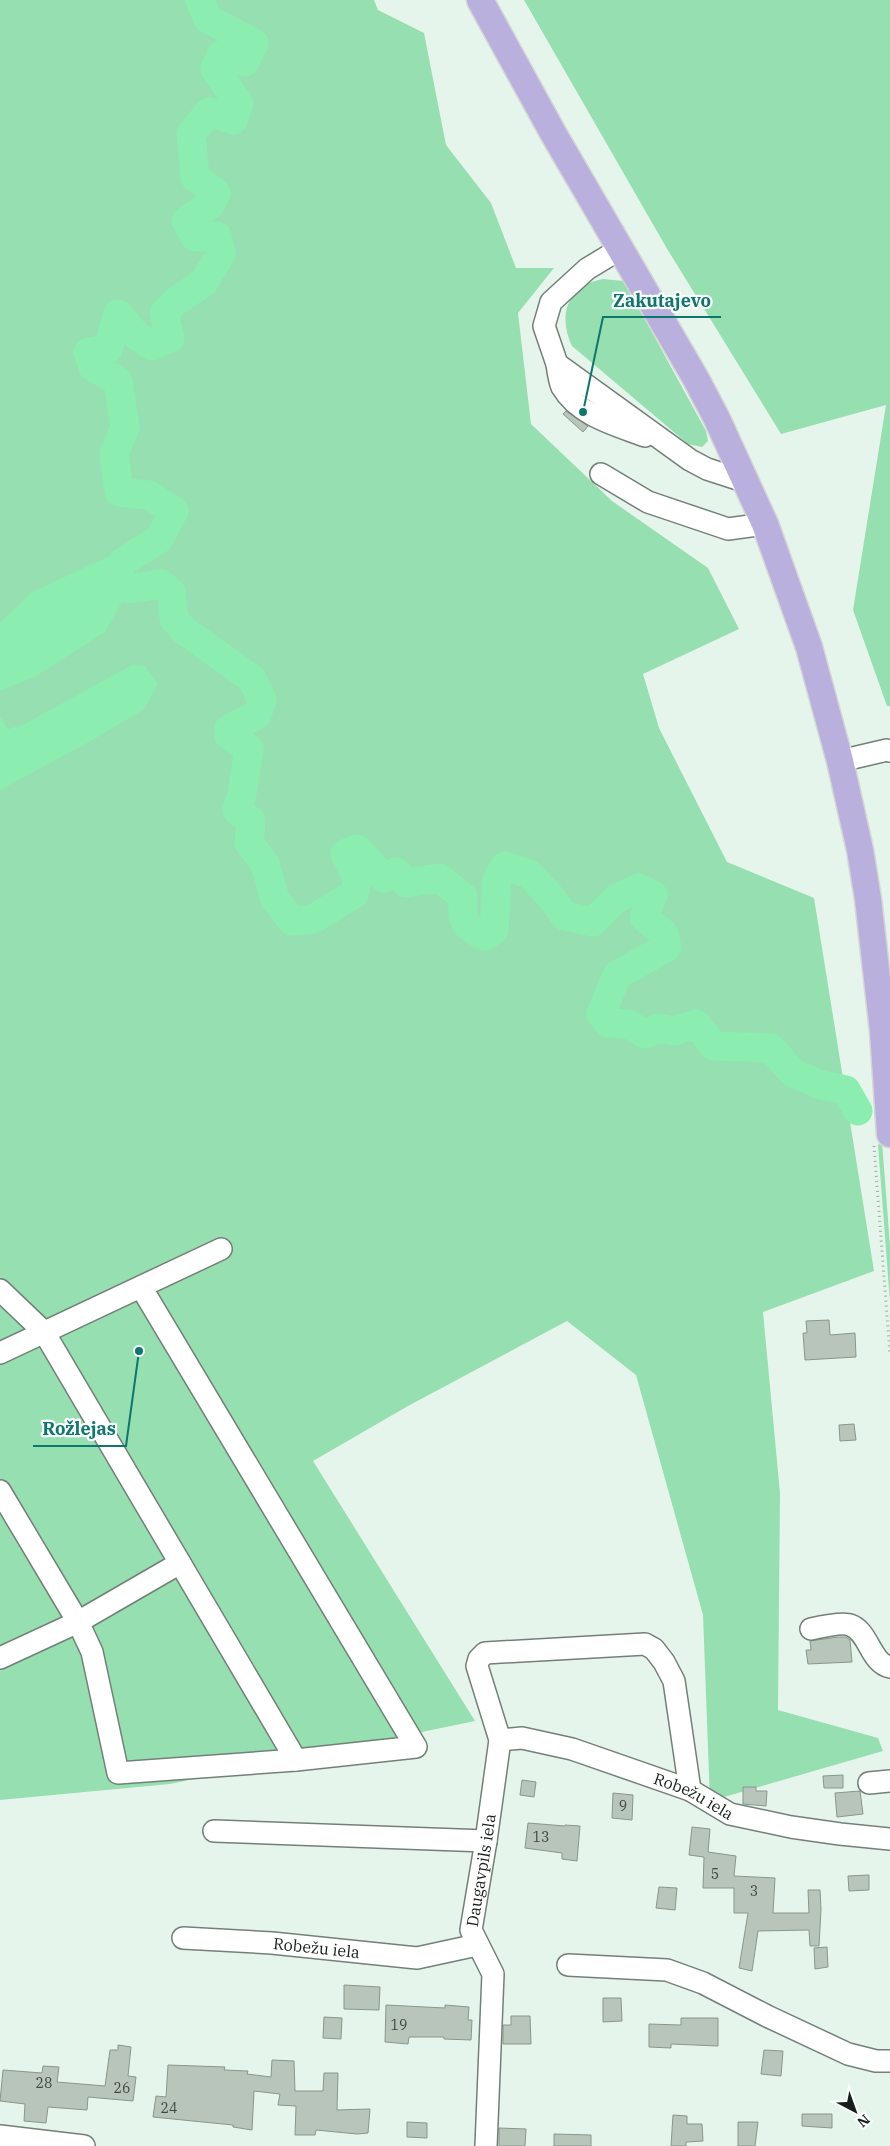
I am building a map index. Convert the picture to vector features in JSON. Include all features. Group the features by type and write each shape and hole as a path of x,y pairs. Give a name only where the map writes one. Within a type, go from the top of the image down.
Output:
{"main road":[{"path":"480,0 620,249 696,379 747,482 765,524 809,647 840,761 860,850 868,899 883,1031 882,1137"}],"street":[{"path":"620,249 587,269 551,302 544,326 557,364 690,460 707,470 747,482"},
{"path":"600,474 648,502 728,529 765,524"},
{"path":"840,761 887,750 890,751"},
{"path":"0,1353 221,1249"},
{"path":"0,1491 78,1622 92,1652 118,1773 296,1760 416,1747 141,1287"},
{"path":"0,1290 44,1332 296,1760"},
{"path":"0,1658 78,1622 180,1563"},
{"path":"811,1628 849,1624 858,1629 880,1662 890,1667"},
{"path":"500,1740 477,1666 479,1659 485,1653 645,1644 654,1649 664,1662 674,1681 690,1790"},
{"name":"Robežu iela","path":"500,1740 522,1738 572,1749 690,1790 730,1814 791,1827 890,1839"},
{"name":"Daugavpils iela","path":"486,2146 493,1974 471,1930 500,1740"},
{"path":"869,1783 890,1781"},
{"path":"214,1831 486,1840"},
{"name":"Robežu iela","path":"183,1938 272,1943 418,1958 478,1945"},
{"path":"568,1965 667,1970 704,1982 767,2016 848,2054 876,2061 890,2061"},
{"path":"0,2136 84,2146"}],"path":[{"path":"882,1137 890,1355"}],"shaded area":[{"path":"0,0 374,0 378,10 424,33 446,145 491,203 516,268 554,268 518,313 531,424 612,501 708,568 739,629 643,674 659,728 727,862 814,898 874,1271 763,1312 780,1493 778,1710 878,1738 883,1751 710,1801 703,1615 636,1375 567,1321 408,1406 313,1461 475,1721 170,1784 0,1800"},
{"path":"524,0 890,0 890,706 887,706 853,610 886,405 781,434 666,247"},
{"path":"603,279 624,281 706,431 708,441 702,447 688,444 572,346 566,323 569,303 581,288 591,282"},
{"path":"110,556 123,562 117,575 129,589 105,632 36,676 0,691 0,623 32,592"},
{"path":"132,665 145,666 158,684 143,710 0,790 0,717 8,729 23,725"},
{"path":"882,1142 890,1246 890,1302 878,1145"}],"building":[{"path":"566,411 588,426 583,432 563,414"},
{"path":"829,1320 830,1335 855,1333 856,1357 805,1360 803,1333 807,1333 806,1321"},
{"path":"854,1424 856,1440 840,1441 839,1425"},
{"path":"846,1637 850,1640 852,1662 808,1664 806,1650 811,1650 810,1641"},
{"path":"843,1775 843,1788 824,1788 823,1776"},
{"path":"522,1780 536,1782 534,1797 520,1795"},
{"path":"743,1787 756,1787 756,1791 767,1791 766,1806 743,1804"},
{"path":"860,1791 863,1814 837,1817 835,1793"},
{"path":"613,1793 633,1795 632,1820 612,1818"},
{"path":"528,1823 580,1826 577,1861 562,1859 562,1853 525,1848"},
{"path":"692,1827 710,1829 708,1852 736,1856 734,1876 775,1878 773,1913 809,1913 808,1890 820,1890 819,1946 810,1946 809,1930 758,1931 752,1971 739,1968 748,1913 734,1913 734,1888 703,1888 704,1857 689,1855"},
{"path":"869,1875 869,1890 849,1891 848,1876"},
{"path":"659,1887 677,1888 675,1910 656,1908"},
{"path":"827,1947 828,1967 815,1969 814,1948"},
{"path":"344,1985 380,1987 379,2010 344,2009"},
{"path":"603,1998 621,1998 622,2021 603,2022"},
{"path":"386,2005 445,2008 445,2005 469,2007 468,2020 472,2020 471,2040 444,2039 444,2037 409,2037 408,2044 385,2042"},
{"path":"511,2016 530,2016 531,2044 503,2044 503,2025 511,2025"},
{"path":"324,2017 342,2018 341,2039 323,2038"},
{"path":"681,2018 718,2018 718,2046 671,2044 671,2048 649,2047 649,2024 681,2025"},
{"path":"118,2045 131,2047 128,2076 136,2077 133,2101 88,2097 87,2110 48,2107 46,2123 24,2121 25,2104 0,2101 3,2070 42,2073 43,2066 59,2067 57,2082 105,2086 110,2050 118,2050"},
{"path":"764,2050 783,2051 781,2076 761,2074"},
{"path":"272,2060 294,2061 295,2091 323,2091 324,2073 338,2073 337,2110 370,2109 368,2133 357,2134 316,2130 315,2135 295,2135 296,2106 278,2105 280,2094 254,2091 252,2130 233,2127 233,2125 153,2117 156,2096 166,2097 168,2065 225,2067 224,2070 248,2071 247,2074 271,2077"},
{"path":"802,2114 832,2114 832,2128 802,2126"},
{"path":"673,2115 687,2116 687,2124 702,2124 703,2141 686,2142 686,2146 671,2146"},
{"path":"407,2122 427,2123 427,2138 407,2137"},
{"path":"738,2122 758,2122 755,2146 738,2146"},
{"path":"499,2128 526,2129 525,2146 499,2146"},
{"path":"554,2134 591,2135 591,2146 554,2146"}],"waterway":[{"path":"200,0 208,19 254,43 245,62 221,55 215,69 239,104 233,120 209,112 191,134 195,177 216,193 210,205 186,221 195,237 217,236 221,254 204,282 175,302 164,313 170,338 152,346 136,335 118,314 108,349 88,352 93,367 118,381 125,427 114,454 119,492 149,495 174,511 159,539 123,562 117,575 129,589 161,584 171,592 174,619 185,631 252,679 262,700 257,715 229,729 229,735 249,749 242,794 237,810 251,821 249,843 265,864 275,899 292,921 313,919 354,894 358,879 345,854 357,849 384,878 396,872 406,883 440,878 463,897 463,917 468,925 485,936 494,930 497,879 505,866 529,874 549,895 565,916 593,922 617,898 639,888 653,895 644,917 664,934 667,947 617,975 601,1014 609,1023 628,1024 645,1034 658,1028 674,1031 696,1024 714,1046 771,1048 793,1073 821,1085 846,1090 858,1111"}],"place":[{"name":"Zakutajevo","path":"583,412"},
{"name":"Rožlejas","path":"139,1351"}]}
